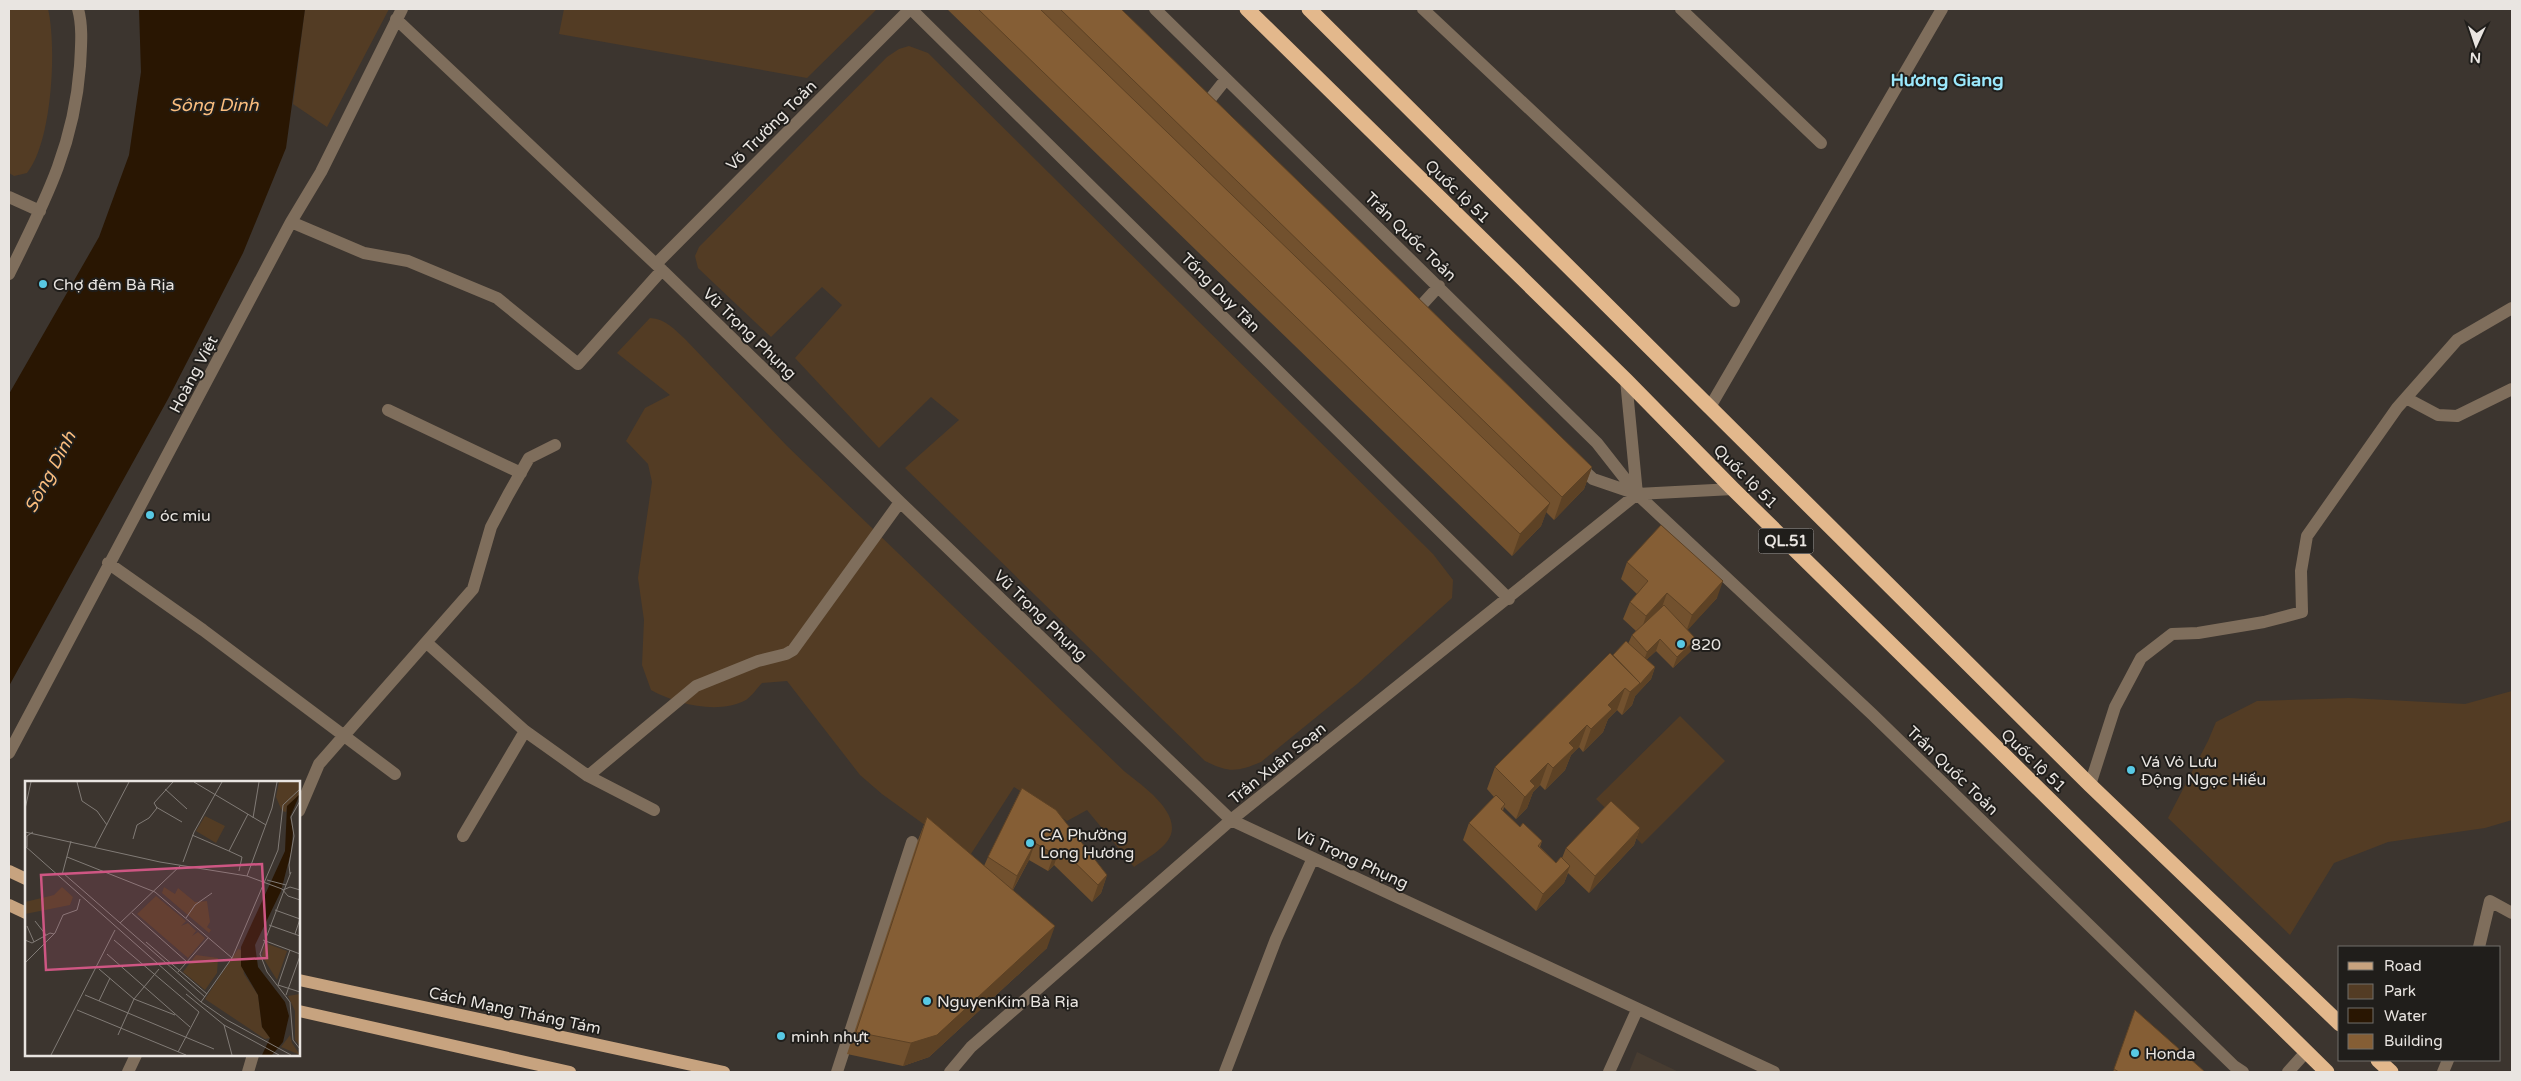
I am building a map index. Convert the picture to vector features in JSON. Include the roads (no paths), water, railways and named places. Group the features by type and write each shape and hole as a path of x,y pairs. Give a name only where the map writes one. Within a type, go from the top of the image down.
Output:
{"highway":[{"name":"Quốc lộ 51","path":"1247,9 2327,1072"},
{"name":"Quốc lộ 51","path":"1310,9 2090,785 2338,1022"},
{"path":"2379,1061 2391,1072"}],"main road":[{"path":"9,870 25,878"},
{"path":"9,905 25,913"},
{"name":"Cách Mạng Tháng Tám","path":"300,980 724,1072"},
{"path":"300,1012 570,1072"}],"street":[{"path":"9,274 40,211 68,143 76,109 81,49 81,20 78,9"},
{"name":"Võ Trường Toản","path":"291,222 364,253 408,261 497,298 578,364 659,267 910,9"},
{"name":"Tống Duy Tân","path":"910,9 1509,598"},
{"name":"Trần Quốc Toản","path":"1155,9 1597,443 1637,494 1872,714 2234,1066 2243,1072"},
{"path":"1423,9 1734,301"},
{"path":"1681,9 1821,143"},
{"path":"1710,407 1942,9"},
{"name":"Vũ Trọng Phụng","path":"399,14 900,502 1231,820 1774,1072"},
{"name":"Hoàng Việt","path":"9,753 108,563 150,490 291,222 321,172 399,14"},
{"path":"1207,103 1226,79"},
{"path":"9,197 40,211"},
{"path":"1419,308 1439,286"},
{"path":"2090,785 2115,707 2140,658 2172,634 2255,623 2302,612 2301,571 2307,536 2397,408 2457,340 2512,308"},
{"path":"1626,380 1637,494 1733,489"},
{"path":"2406,398 2438,415 2457,416 2510,393"},
{"path":"388,410 521,474"},
{"path":"300,809 319,764 473,589 491,527 529,458 555,445"},
{"name":"Trần Quốc Toản","path":"1572,459 1593,479 1637,494"},
{"name":"Trần Xuân Soạn","path":"950,1072 971,1047 1231,820 1637,494"},
{"path":"588,776 696,686 758,661 786,654 793,650 900,502"},
{"path":"108,563 203,630 395,774"},
{"path":"427,643 525,731 588,776 654,810"},
{"path":"463,836 525,731"},
{"path":"837,1072 912,842"},
{"path":"1225,1072 1276,938 1313,858"},
{"path":"2480,946 2490,902 2512,913"},
{"path":"1609,1072 1637,1010"},
{"path":"2288,1072 2306,1052"},
{"path":"128,1072 136,1056"},
{"path":"248,1072 253,1056"}],"water":[{"name":"Sông Dinh","path":"139,9 305,9 286,148 243,253 168,399 9,686 9,394 99,237 129,155 141,72"}],"place":[{"name":"Chợ đêm Bà Rịa","path":"43,284"},
{"name":"óc miu","path":"150,515"},
{"name":"820","path":"1681,644"},
{"name":"Vá Vỏ Lưu Động Ngọc Hiếu","path":"2131,770"},
{"name":"CA Phường Long Hương","path":"1030,843"},
{"name":"NguyenKim Bà Rịa","path":"927,1001"},
{"name":"minh nhựt","path":"781,1036"},
{"name":"Honda","path":"2135,1053"}],"district":[{"name":"Hương Giang","path":"1947,80"}]}
